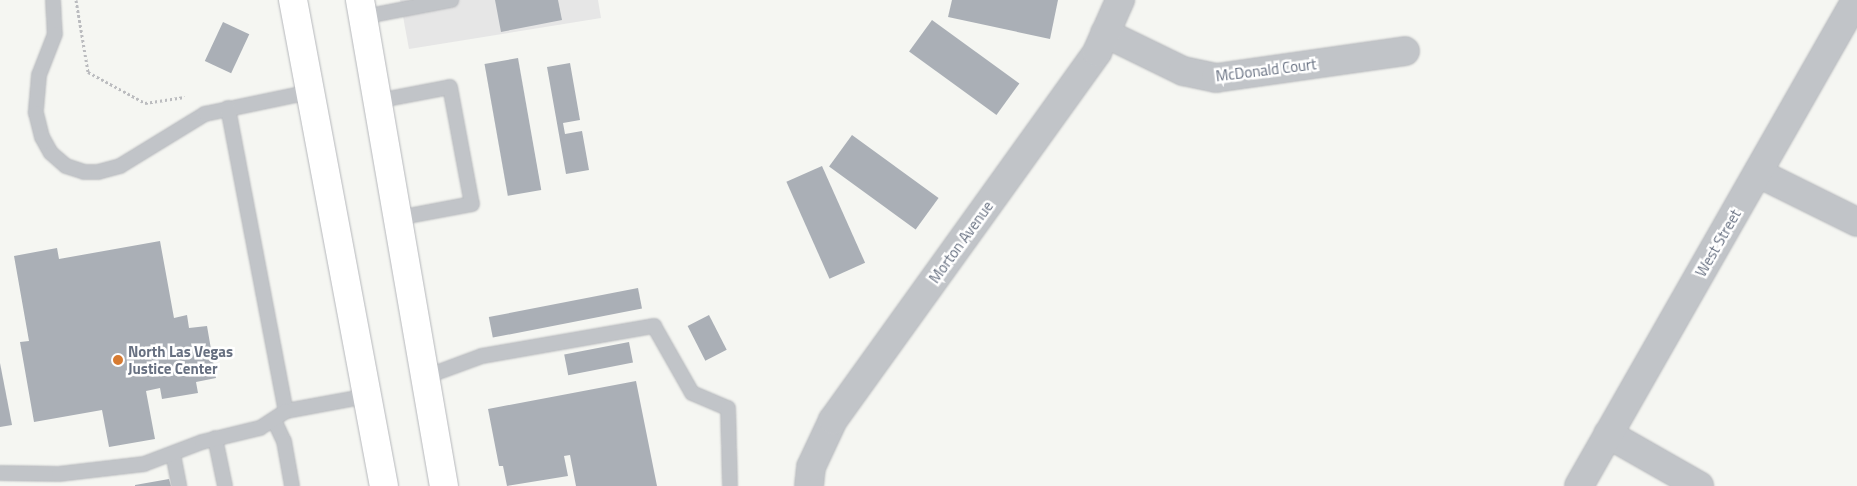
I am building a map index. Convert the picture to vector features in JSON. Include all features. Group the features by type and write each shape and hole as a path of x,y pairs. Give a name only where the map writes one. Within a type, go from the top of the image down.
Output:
{"main road":[{"path":"293,0 384,486"},
{"path":"361,8 444,486"}],"street":[{"name":"Morton Avenue","path":"809,486 810,467 833,420 1097,52 1120,0"},
{"name":"West Street","path":"1579,486 1856,0"},
{"name":"McDonald Court","path":"1105,33 1183,72 1216,78 1405,51"},
{"path":"1758,173 1857,222"},
{"path":"1608,434 1699,486"}],"lane":[{"path":"53,0 54,34 39,75 36,113 42,137 51,154 66,166 84,172 98,172 120,166 187,123 228,108 310,92"},
{"path":"361,8 451,0"},
{"path":"377,101 450,87 472,204 398,218"},
{"path":"228,108 292,486"},
{"path":"425,377 482,356 654,326 692,393 728,408 730,486"},
{"path":"0,474 32,480 113,470 174,454 215,438 260,428 280,415 367,396"},
{"path":"215,438 225,486"},
{"path":"174,454 179,486"}],"path":[{"path":"76,0 88,72 146,103 185,97"}],"shaded area":[{"path":"400,0 598,0 601,18 409,49"}],"building":[{"path":"495,0 558,0 562,20 501,32"},
{"path":"952,0 1058,0 1050,39 948,17"},
{"path":"932,20 1019,83 996,115 909,52"},
{"path":"223,22 249,34 231,73 205,61"},
{"path":"518,58 541,190 508,196 485,64"},
{"path":"570,63 580,120 563,123 565,134 582,131 589,170 566,174 547,67"},
{"path":"852,135 939,198 916,229 829,167"},
{"path":"822,166 865,263 829,279 786,182"},
{"name":"North Las Vegas Justice Center","path":"160,241 174,318 187,315 189,328 207,326 216,378 196,382 198,393 162,399 160,388 146,391 155,439 109,447 102,410 34,422 20,342 29,341 14,256 57,248 59,259"},
{"path":"638,288 642,309 493,338 489,317"},
{"path":"709,315 727,350 705,361 688,326"},
{"path":"629,342 633,363 568,375 564,355"},
{"path":"0,363 12,425 0,427"},
{"path":"636,381 657,486 576,486 570,455 564,456 568,476 507,486 503,466 499,466 488,409"},
{"path":"169,479 171,486 135,486 135,485"}],"place":[{"name":"North Las Vegas Justice Center","path":"118,360"}]}
